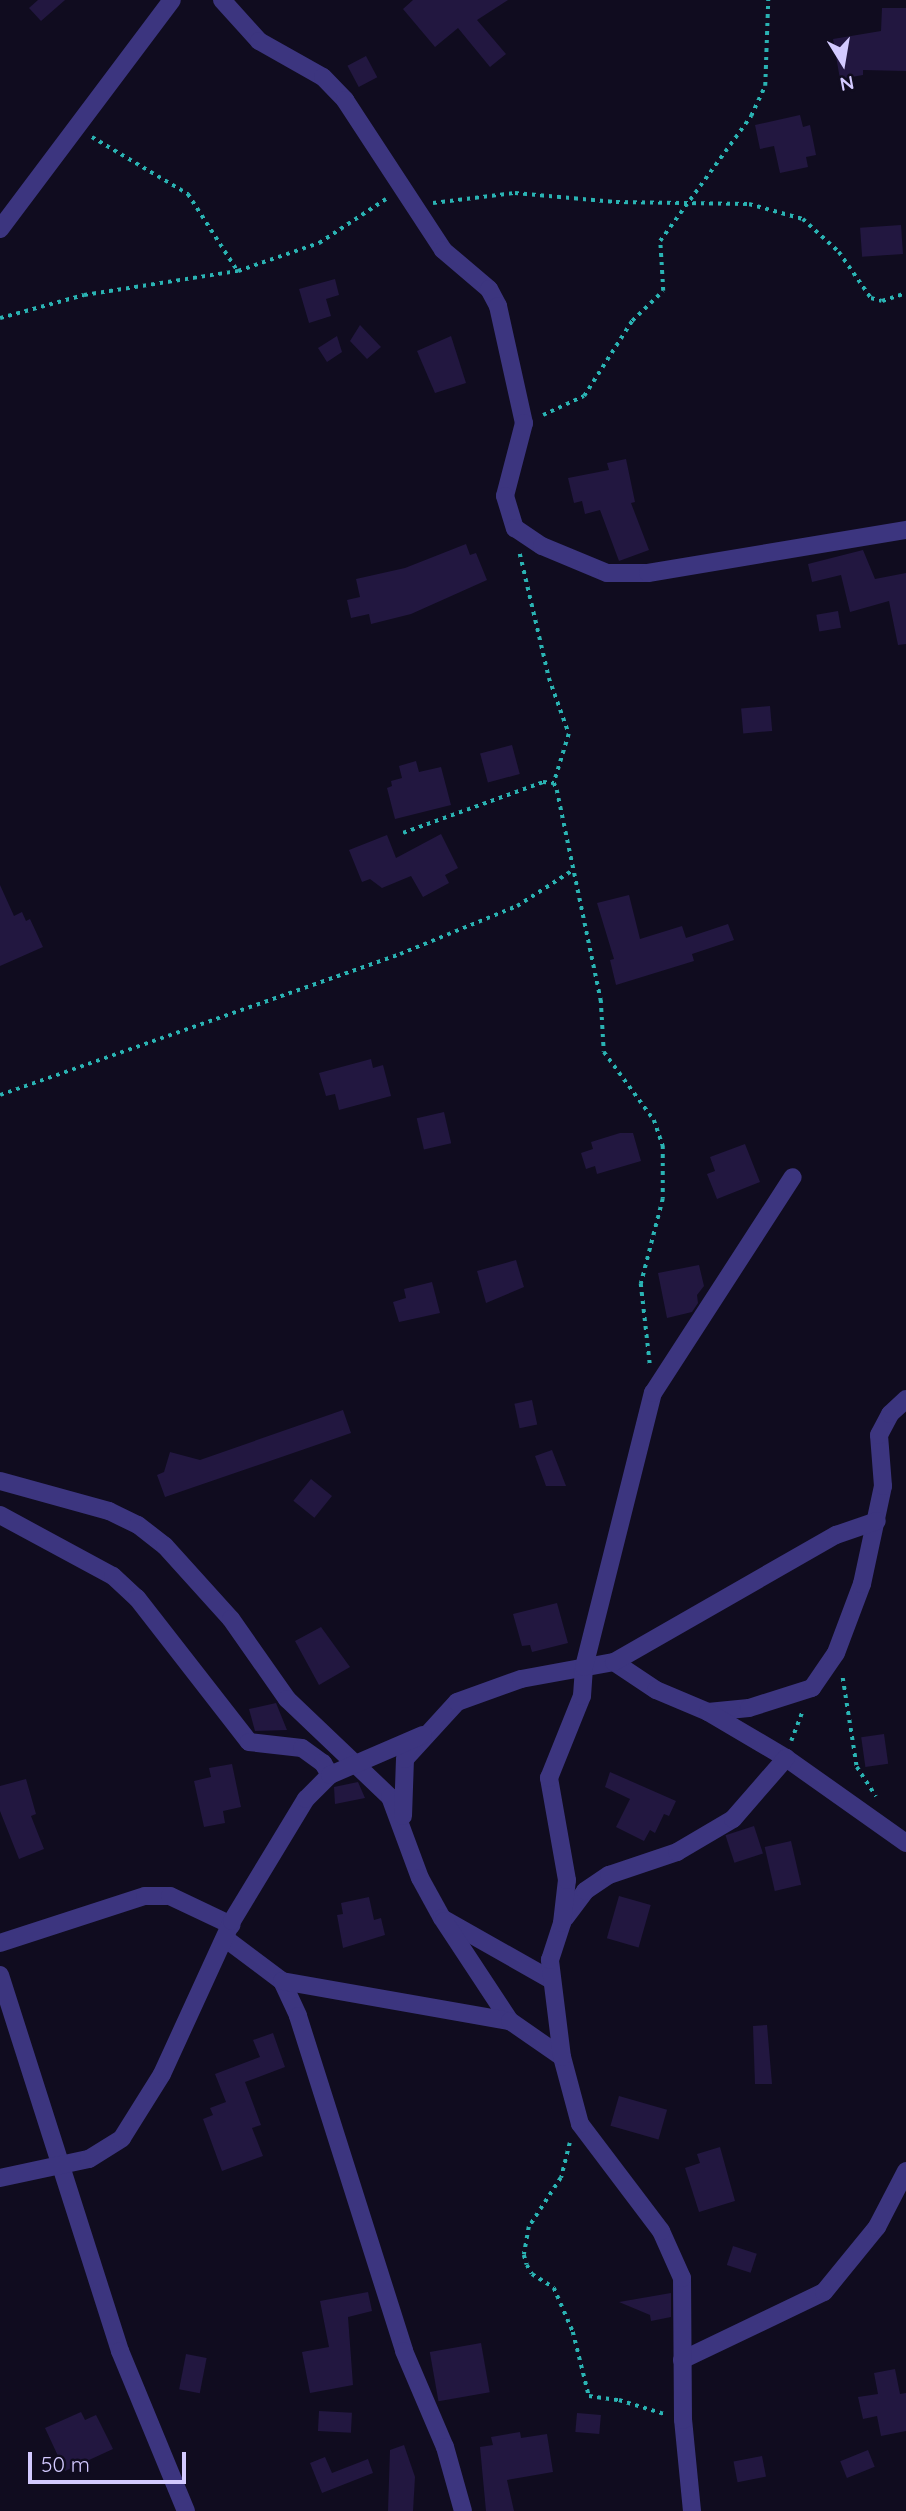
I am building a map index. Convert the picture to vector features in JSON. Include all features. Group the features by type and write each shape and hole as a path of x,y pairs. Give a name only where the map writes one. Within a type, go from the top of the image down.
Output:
{"street":[{"path":"0,229 172,0"},
{"path":"222,0 259,41 323,77 345,100 443,250 489,289 498,306 524,423 505,496 515,528 542,546 607,573 648,573 906,530"},
{"path":"692,2511 683,2420 685,2303 675,2255 580,2124 562,2057 550,1979 550,1960 562,1923 567,1880 549,1778 582,1696 584,1667 653,1393 793,1177"},
{"path":"708,1712 749,1708 813,1688 836,1653 862,1584 877,1521 883,1486 879,1435 890,1414 906,1399"},
{"path":"0,1481 62,1496 138,1525 192,1574 231,1619 287,1699 390,1797 404,1826 419,1878 510,2021 562,2057"},
{"path":"0,1515 87,1559 121,1583 242,1737 257,1744 302,1748 313,1753 330,1775"},
{"path":"404,1826 402,1776 410,1750 457,1702 484,1689 614,1662 835,1535 877,1521"},
{"path":"614,1662 648,1685 708,1712 786,1758 906,1843"},
{"path":"0,2178 99,2155 122,2138 162,2074 229,1932 306,1799 330,1775 422,1735"},
{"path":"562,1923 584,1891 609,1875 677,1852 733,1819 786,1758"},
{"path":"0,1943 145,1896 170,1896 229,1932 282,1981 354,2183 404,2351 445,2448 463,2511"},
{"path":"442,1918 550,1979"},
{"path":"0,1975 64,2164 120,2351 186,2511"},
{"path":"282,1981 510,2021"},
{"path":"682,2360 824,2292 877,2227 906,2171"}],"path":[{"path":"524,423 571,404 595,383 632,321 663,291 660,241 751,116 765,86 768,0"},
{"path":"75,127 188,194 238,271"},
{"path":"0,318 85,295 238,271 319,243 402,188"},
{"path":"414,205 515,193 616,202 690,200 749,204 803,219 839,252 871,298 882,301 906,293"},
{"path":"515,528 549,678 569,734 554,783 601,1000 604,1052 654,1120 663,1146 663,1199 641,1284 653,1393"},
{"path":"403,832 543,782 554,783"},
{"path":"0,1096 400,954 517,906 573,870"},
{"path":"836,1653 845,1685 857,1768 879,1806 875,1822"},
{"path":"786,1758 813,1688"},
{"path":"571,2138 561,2178 529,2227 527,2265 532,2274 554,2288 573,2332 592,2399 619,2399 683,2420"}],"building":[{"path":"38,0 65,0 41,21 29,8"},
{"path":"413,0 508,0 477,20 506,54 490,67 458,28 435,47 403,9"},
{"path":"882,8 906,8 906,71 863,70 863,75 840,79 833,39 881,31"},
{"path":"366,56 377,77 359,87 347,66"},
{"path":"800,115 803,127 810,125 816,155 806,157 808,167 780,173 774,146 760,149 755,125"},
{"path":"901,225 903,254 862,257 860,228"},
{"path":"335,279 339,295 326,299 331,316 309,323 299,289"},
{"path":"360,325 381,347 367,359 350,341"},
{"path":"337,336 342,352 327,362 318,348"},
{"path":"451,336 466,383 435,393 417,351"},
{"path":"626,459 635,502 631,503 649,550 619,561 600,510 585,514 582,501 574,503 568,478 609,470 607,463"},
{"path":"466,544 470,555 476,553 487,580 411,614 371,624 369,614 351,618 347,600 360,597 356,579 405,568"},
{"path":"863,550 875,579 906,573 906,644 898,645 889,601 850,612 841,575 812,582 808,564"},
{"path":"838,611 841,628 819,632 816,615"},
{"path":"770,706 772,731 743,733 741,709"},
{"path":"512,745 520,774 488,783 480,754"},
{"path":"416,761 419,772 441,767 451,805 395,819 387,788 392,786 391,781 402,778 399,766"},
{"path":"441,834 458,868 445,875 449,883 423,897 411,876 382,888 370,879 362,882 349,850 387,835 396,858"},
{"path":"0,885 14,916 22,912 26,921 30,919 43,947 0,966"},
{"path":"629,895 640,939 682,926 686,938 728,924 734,940 692,954 694,961 616,985 610,960 614,959 597,903"},
{"path":"371,1059 373,1068 383,1065 391,1096 339,1110 335,1094 326,1096 319,1073"},
{"path":"444,1112 451,1143 424,1149 417,1118"},
{"path":"620,1133 633,1133 641,1161 597,1174 595,1166 586,1169 581,1153 593,1149 591,1142"},
{"path":"745,1144 760,1182 717,1199 707,1174 715,1171 710,1157"},
{"path":"516,1260 524,1287 486,1303 477,1271"},
{"path":"699,1265 704,1286 697,1295 698,1303 692,1312 667,1318 658,1273"},
{"path":"432,1282 440,1313 399,1322 393,1302 406,1298 404,1289"},
{"path":"532,1400 537,1424 520,1428 514,1404"},
{"path":"343,1410 351,1433 165,1497 157,1475 164,1472 170,1452 200,1460"},
{"path":"552,1450 566,1486 546,1486 535,1456"},
{"path":"311,1479 332,1496 314,1518 293,1501"},
{"path":"557,1603 568,1643 532,1652 530,1645 522,1646 513,1614"},
{"path":"321,1627 350,1667 319,1685 295,1641"},
{"path":"276,1703 287,1730 255,1731 249,1709"},
{"path":"884,1734 888,1764 865,1767 861,1737"},
{"path":"232,1764 241,1807 223,1811 225,1823 204,1827 194,1781 211,1777 209,1768"},
{"path":"610,1772 676,1801 669,1816 664,1814 655,1833 650,1830 644,1841 616,1827 630,1799 605,1787"},
{"path":"26,1779 36,1814 31,1816 44,1849 19,1859 0,1811 0,1786"},
{"path":"358,1782 365,1798 335,1804 334,1787"},
{"path":"754,1826 763,1854 734,1863 725,1835"},
{"path":"791,1841 801,1885 775,1891 765,1847"},
{"path":"619,1896 651,1905 639,1947 607,1938"},
{"path":"369,1897 374,1920 381,1918 385,1935 343,1948 337,1915 343,1914 341,1903"},
{"path":"767,2025 772,2084 755,2084 753,2026"},
{"path":"273,2033 285,2067 245,2082 261,2125 252,2128 263,2156 222,2171 203,2119 213,2115 210,2108 226,2102 215,2074 260,2057 253,2040"},
{"path":"619,2096 667,2110 659,2140 610,2126"},
{"path":"720,2147 735,2201 699,2212 685,2168 700,2163 697,2154"},
{"path":"733,2246 757,2254 751,2273 727,2265"},
{"path":"368,2292 372,2311 348,2317 353,2385 310,2393 302,2352 329,2347 320,2301"},
{"path":"671,2293 671,2317 651,2321 650,2315 619,2302"},
{"path":"481,2343 490,2392 438,2401 430,2352"},
{"path":"186,2354 207,2358 200,2393 179,2389"},
{"path":"895,2369 900,2394 906,2393 906,2431 881,2436 877,2416 863,2419 858,2397 878,2394 874,2373"},
{"path":"319,2411 352,2413 351,2433 318,2431"},
{"path":"81,2412 85,2420 96,2415 113,2449 65,2471 45,2428"},
{"path":"577,2413 601,2415 599,2434 575,2432"},
{"path":"520,2432 521,2438 547,2434 553,2472 507,2480 514,2511 486,2511 480,2447 493,2445 491,2437"},
{"path":"404,2445 415,2477 413,2511 388,2511 390,2450"},
{"path":"868,2450 875,2467 847,2478 840,2461"},
{"path":"762,2456 766,2477 738,2482 734,2462"},
{"path":"325,2457 332,2473 368,2459 373,2473 322,2493 310,2463"}]}
